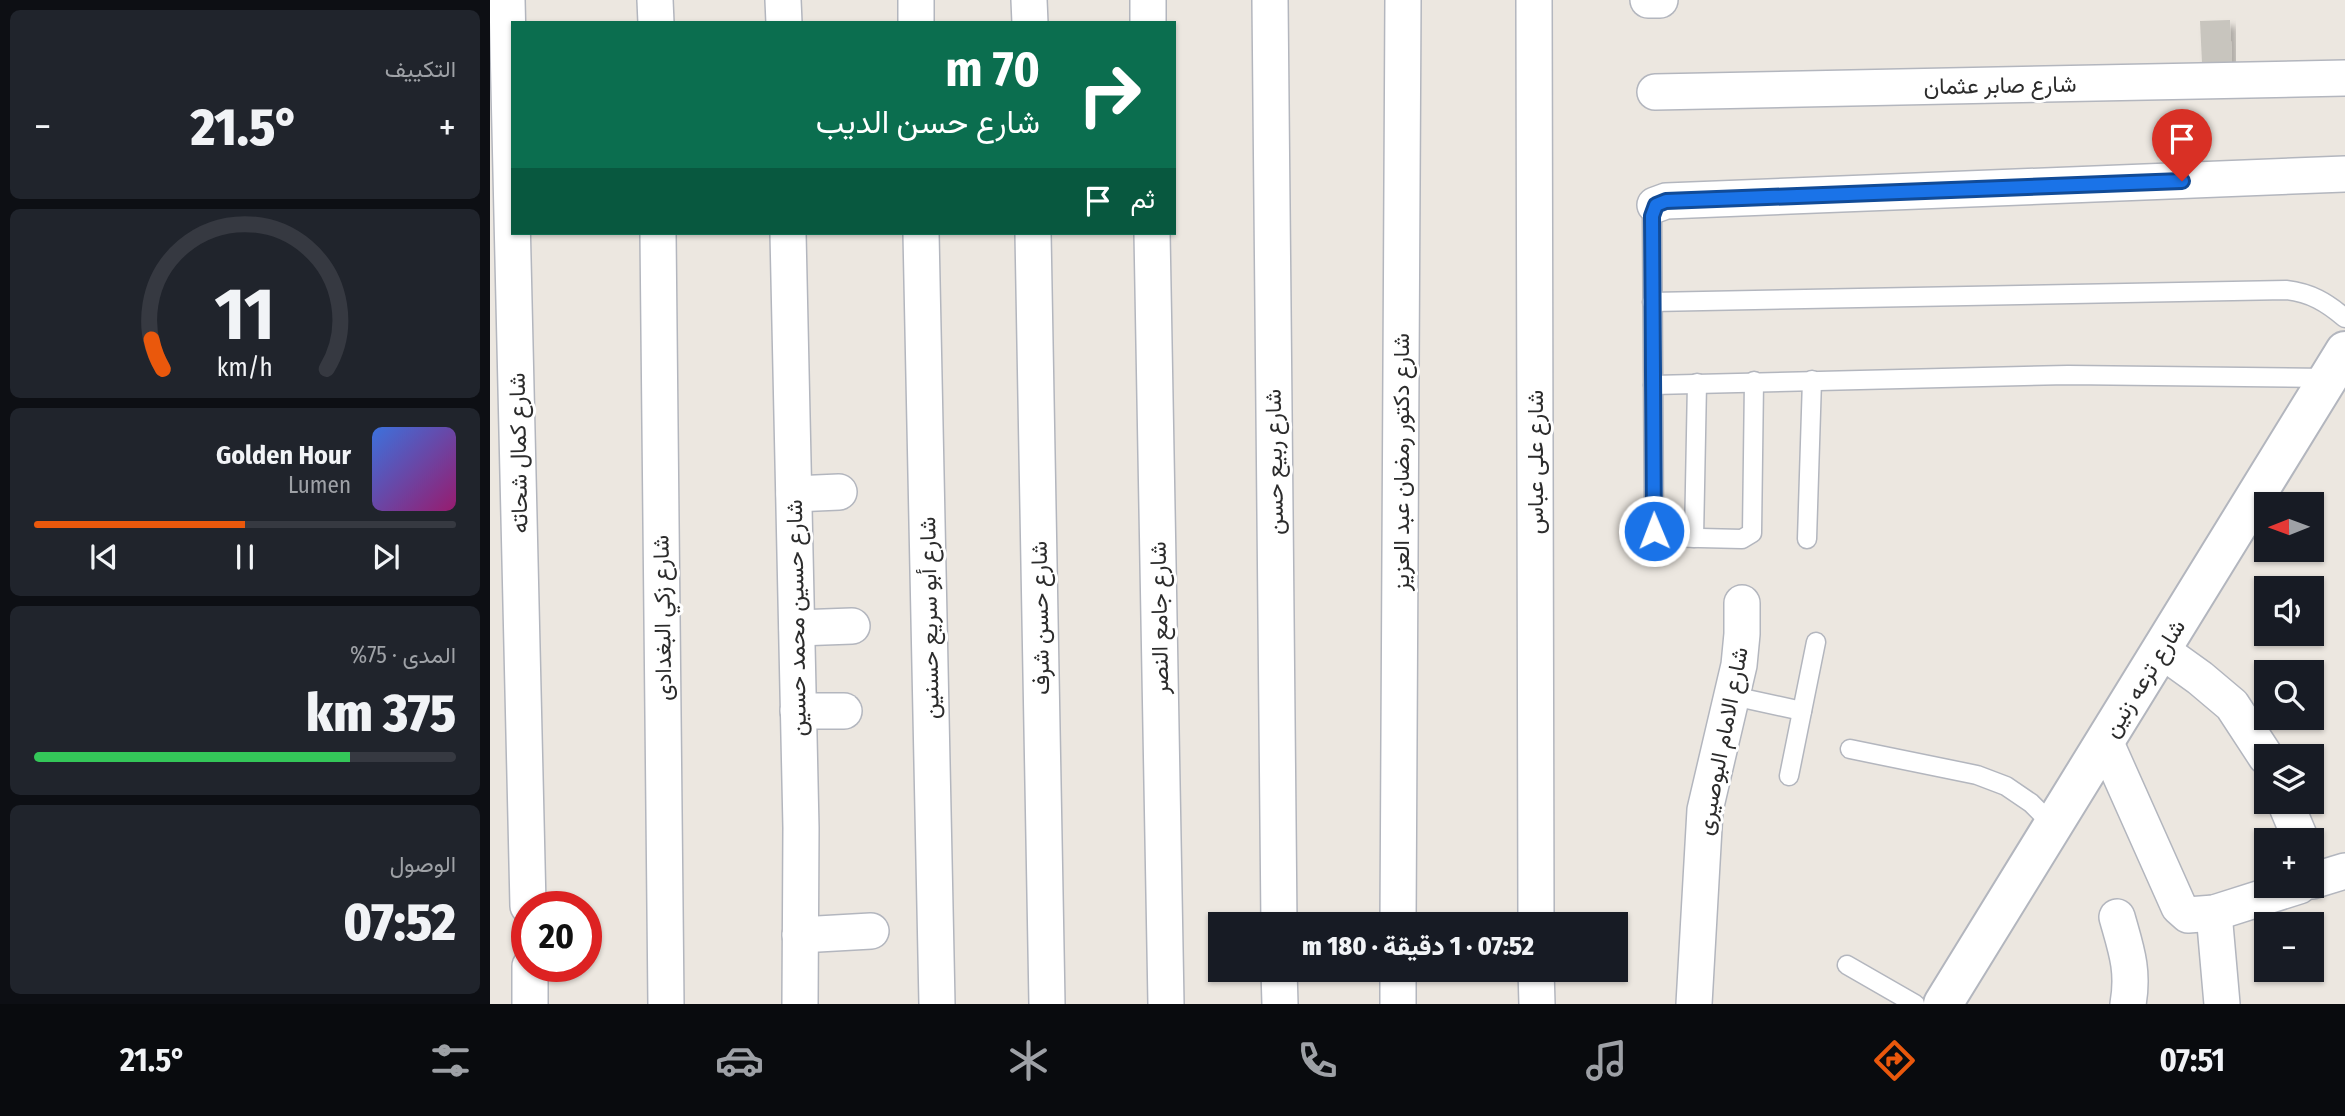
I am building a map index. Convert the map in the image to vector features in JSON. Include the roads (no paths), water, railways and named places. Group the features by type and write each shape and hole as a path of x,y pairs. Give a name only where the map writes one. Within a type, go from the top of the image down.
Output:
{"street":[{"name":"شارع كمال شحاته","path":"507,0 511,173"},
{"path":"655,0 656,21"},
{"path":"783,0 784,21"},
{"path":"916,0 916,21"},
{"path":"1029,0 1030,21"},
{"path":"1148,0 1149,21"},
{"name":"شارع ربيع حسن","path":"1270,0 1279,912"},
{"name":"شارع دكتور رمضان عبد العزيز","path":"1398,912 1403,0"},
{"name":"شارع على عباس","path":"1534,0 1536,912"},
{"path":"1648,0 1660,0"},
{"name":"شارع صابر عثمان","path":"1654,92 2345,78"},
{"path":"1656,205 1680,200 2345,174"},
{"name":"شارع كمال شحاته","path":"512,235 528,891"},
{"name":"شارع زكي البغدادى","path":"658,235 666,1004"},
{"name":"شارع حسين محمد حسين","path":"788,235 797,628 800,1004"},
{"name":"شارع أبو سريع حسنين","path":"921,235 937,1004"},
{"name":"شارع حسن شرف","path":"1033,235 1047,1004"},
{"name":"شارع جامع النصر","path":"1152,235 1166,1004"},
{"name":"شارع ترعه زنين","path":"1943,1004 2337,365"},
{"path":"794,494 839,492"},
{"name":"شارع الامام البوصيرى","path":"1694,1004 1705,810 1733,696 1742,634 1742,603"},
{"path":"797,628 852,626"},
{"path":"2161,650 2232,705 2258,744"},
{"path":"798,711 844,711"},
{"path":"2105,741 2179,907 2188,915 2214,913 2256,898"},
{"path":"2214,913 2222,1004"},
{"path":"2117,917 2130,964 2131,989 2128,1004"},
{"path":"800,935 871,932"},
{"path":"530,982 530,1004"},
{"path":"1279,982 1280,1004"},
{"path":"1398,982 1398,1004"},
{"path":"1536,982 1536,1004"}],"lane":[{"path":"1656,205 1652,216 1654,531 1659,537 1742,539 1752,533 1754,382"},
{"path":"1653,302 2286,290 2319,298 2345,318"},
{"path":"1653,384 2337,365"},
{"path":"1807,540 1812,380"},
{"path":"1694,538 1697,383"},
{"path":"1789,776 1816,642"},
{"path":"1733,696 1802,711"},
{"path":"1850,749 1976,775 2006,786 2031,803 2053,825"},
{"path":"1847,965 1915,1004"}]}
